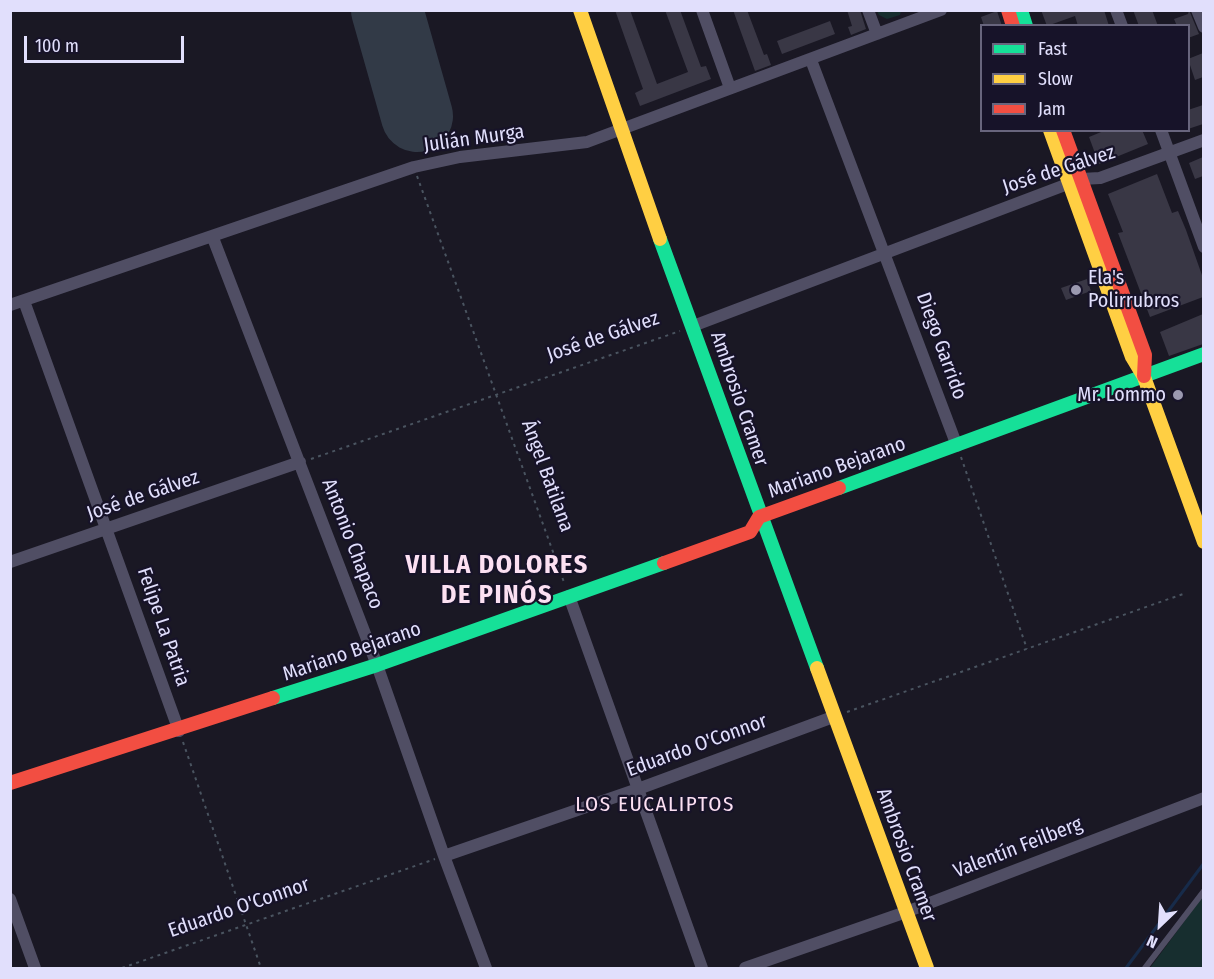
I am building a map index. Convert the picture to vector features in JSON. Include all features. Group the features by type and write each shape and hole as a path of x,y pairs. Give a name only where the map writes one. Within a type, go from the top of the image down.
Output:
{"street":[{"name":"Ambrosio Cramer","path":"580,10 616,108 620,130 693,326 759,517 927,969"},
{"path":"702,10 730,88"},
{"path":"868,10 877,34"},
{"name":"Julián Murga","path":"10,305 213,238 414,167 460,157 572,146 811,60 877,34 917,14 941,10"},
{"path":"1197,10 1203,27"},
{"name":"Diego Garrido","path":"811,60 957,446"},
{"path":"1051,132 1075,182"},
{"path":"1063,132 1075,182 1132,357 1144,377 1203,542"},
{"path":"1162,132 1203,247"},
{"name":"José de Gálvez","path":"693,326 1075,182 1100,178 1203,140"},
{"name":"Antonio Chapaco","path":"213,238 377,665 486,969"},
{"name":"Felipe La Patria","path":"24,301 179,730"},
{"name":"Mariano Bejarano","path":"10,783 377,665 750,532 759,517 1203,354"},
{"name":"José de Gálvez","path":"10,562 300,462"},
{"path":"569,597 702,969"},
{"name":"Eduardo O'Connor","path":"444,856 638,789 833,717"},
{"name":"Valentín Feilberg","path":"745,969 906,912 1203,798"},
{"path":"10,900 35,969"}],"lane":[{"path":"1145,969 1203,891"}],"path":[{"name":"Ángel Batilana","path":"414,167 569,597"},
{"name":"José de Gálvez","path":"300,462 693,326"},
{"path":"957,446 1027,649"},
{"path":"833,717 1183,594"},
{"path":"179,730 261,969"},
{"name":"Eduardo O'Connor","path":"122,969 444,856"}],"green space":[{"path":"877,10 901,11 900,15 887,19 879,15"},
{"path":"1203,896 1203,968 1150,968"}],"building":[{"path":"615,10 630,10 657,84 688,72 665,10 680,10 701,67 706,66 711,79 640,106 635,93 643,89"},
{"path":"733,10 747,10 764,55 767,54 771,65 755,71"},
{"path":"847,10 860,10 866,29 851,35 848,27 852,26"},
{"path":"1041,10 1104,10 1108,24 1077,24 1075,16 1046,24"},
{"path":"1133,10 1152,10 1157,24 1138,24"},
{"path":"1189,10 1199,34 1190,37 1190,24 1176,24 1174,19 1188,14"},
{"path":"997,11 1001,24 983,24 981,17"},
{"path":"830,21 835,34 782,54 777,41"},
{"path":"1203,53 1203,77 1195,80 1190,58"},
{"path":"1203,105 1203,124 1190,128 1190,109"},
{"path":"1101,132 1143,132 1148,144 1099,164 1089,137"},
{"path":"1203,157 1203,176 1195,179 1189,163"},
{"path":"1157,174 1172,213 1178,211 1186,230 1203,278 1203,297 1150,317 1118,233 1123,232 1108,194"},
{"name":"Ela's Polirrubros","path":"1087,279 1091,291 1066,300 1061,288"},
{"path":"1203,314 1203,344 1169,356 1160,332"}],"waterway":[{"path":"1126,968 1204,863"}],"runway":[{"path":"387,10 417,116"}],"traffic: fast":[{"path":"1021,10 1025,24"},
{"path":"660,239 817,668"},
{"path":"839,488 1204,354"},
{"path":"273,698 377,665 664,563"}],"traffic: slow":[{"path":"580,10 660,239"},
{"path":"1051,132 1132,357 1144,377 1204,542"},
{"path":"817,668 927,968"}],"traffic: jam":[{"path":"1008,10 1012,24"},
{"path":"1064,132 1145,355 1144,376"},
{"path":"664,563 750,532 759,517 839,488"},
{"path":"10,783 273,698"}],"place":[{"name":"Ela's Polirrubros","path":"1076,290"},
{"name":"Mr. Lommo","path":"1178,395"}],"district":[{"name":"VILLA DOLORES DE PINÓS","path":"497,581"},
{"name":"LOS EUCALIPTOS","path":"655,805"}]}
